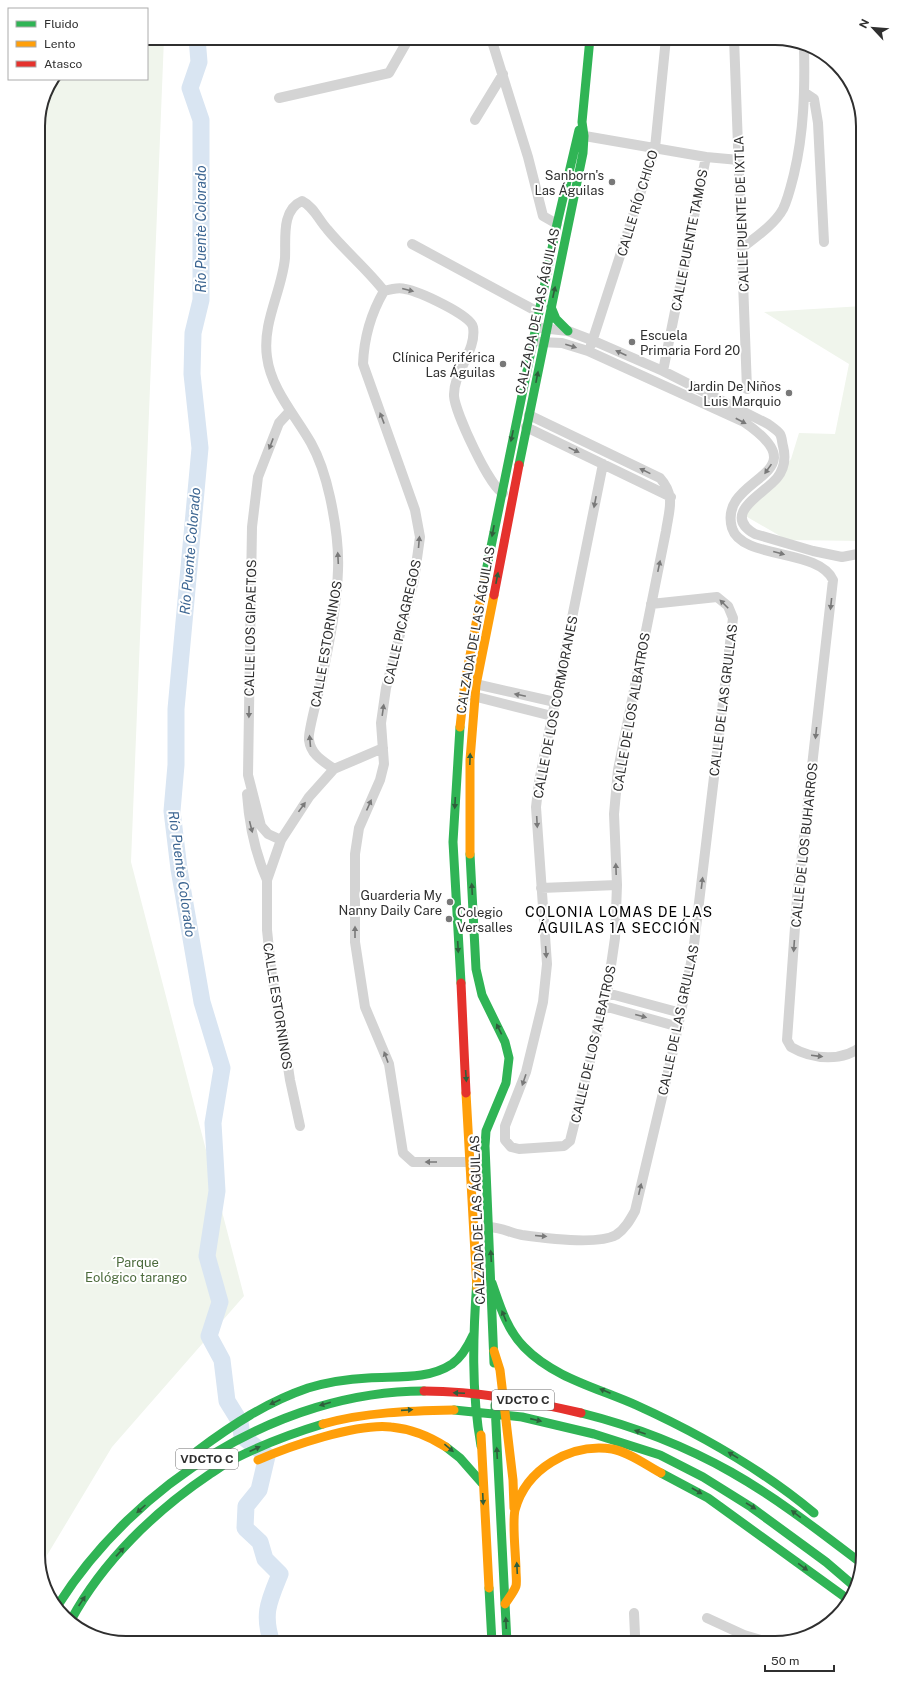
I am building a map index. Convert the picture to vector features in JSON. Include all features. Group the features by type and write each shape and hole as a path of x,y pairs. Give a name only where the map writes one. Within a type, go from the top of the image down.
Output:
{"main road":[{"name":"CALZADA DE LAS ÁGUILAS","path":"497,1367 494,1351 486,1131 506,1083 509,1058 506,1042 482,995 476,969 469,843 470,760 476,685 526,427 583,153 581,135 589,45"},
{"name":"CALZADA DE LAS ÁGUILAS","path":"476,1369 477,1279 468,1103 460,1002 453,842 463,694 501,493 556,224 581,135"},
{"path":"551,307 556,319 568,331"},
{"path":"460,1002 464,996 470,993 482,995"},
{"path":"468,1103 479,1114 488,1114 496,1108"},
{"path":"473,1213 489,1212"},
{"path":"477,1279 473,1334 492,1636"},
{"path":"492,1283 504,1319 510,1331 530,1353 542,1363 691,1431 779,1485 819,1517"},
{"path":"421,1375 442,1370 456,1362 466,1348 473,1334"},
{"path":"497,1367 506,1429 515,1469 518,1579 514,1592 505,1604"},
{"path":"497,1367 495,1429 506,1636"},
{"path":"189,1457 225,1430 272,1403 302,1391 326,1384 366,1378 459,1372 476,1369"},
{"name":"VDCTO C","path":"60,1602 81,1572 105,1545 159,1492 242,1436 285,1417 326,1404 363,1395 436,1391 520,1400 562,1408 677,1445 750,1483 788,1508 856,1559"},
{"name":"VDCTO C","path":"73,1616 95,1582 144,1526 173,1498 231,1460 283,1436 310,1426 368,1413 420,1409 459,1410 523,1417 608,1438 668,1459 760,1512 851,1583"},
{"path":"247,1464 318,1439 373,1427 400,1428 425,1434 444,1444 474,1471 482,1483"},
{"path":"545,1456 568,1447 581,1445 600,1445 628,1454 663,1472 724,1508 791,1559 844,1597"},
{"path":"515,1511 522,1493 535,1474 557,1458 582,1450 612,1449"},
{"path":"159,1492 163,1483 181,1464"},
{"path":"193,1484 215,1479 228,1473"},
{"path":"837,1532 856,1550"}],"street":[{"path":"280,98 388,73 405,45"},
{"path":"494,45 528,157 543,216 556,224"},
{"name":"CALLE RÍO CHICO","path":"588,351 594,340 656,148 665,45"},
{"name":"CALLE PUENTE DE IXTLA","path":"734,45 743,246 747,389"},
{"path":"743,246 753,240 783,208 791,186 800,147 805,93 804,50"},
{"path":"475,120 503,74"},
{"path":"805,93 814,99 818,123 824,242"},
{"path":"581,135 706,157 739,160"},
{"name":"CALLE PUENTE TAMOS","path":"663,371 706,157"},
{"name":"CALLE ESTORNINOS","path":"300,1126 290,1080 282,1027 272,977 267,930 266,880 281,840 309,797 334,769 311,750 308,738 334,616 338,570 337,543 330,497 321,467 311,443 290,411 271,373 267,356 268,328 284,263 286,224 289,214 295,204 302,201 309,205 326,229 369,272 384,291"},
{"path":"412,244 538,312"},
{"path":"384,291 404,288 423,295 466,316 473,325 474,339 457,375 454,397 473,449 501,493 513,496"},
{"name":"CALLE PICAGREGOS","path":"384,291 369,322 364,342 363,364 415,510 420,537 414,580 386,688 381,723 384,764 380,780 359,828 355,854 355,942 365,1008 389,1064 403,1154 413,1162 470,1162"},
{"path":"535,327 546,330 568,331 594,340 663,371 762,420 780,434 786,456 784,465 777,478 746,506 742,515 743,524 747,529 756,534 813,551 842,557 856,554"},
{"path":"532,341 562,343 588,351"},
{"name":"CALLE DE LOS BUHARROS","path":"588,351 744,422 763,435 772,446 774,456 771,467 737,497 731,508 732,528 736,535 749,545 800,559 825,568 833,580 797,899 787,1040 791,1047 815,1056 837,1057 853,1053 856,1051"},
{"name":"CALLE LOS GIPAETOS","path":"281,840 268,834 261,826 248,775 252,527 258,477 279,423 290,411"},
{"path":"529,415 660,478 668,486 671,497"},
{"path":"526,427 671,497"},
{"name":"CALLE DE LOS CORMORANES","path":"570,1141 564,1146 519,1149 511,1147 505,1140 505,1126 526,1072 543,1002 547,964 536,807 539,782 603,464"},
{"name":"CALLE DE LOS ALBATROS","path":"570,1141 607,994 615,938 617,885 614,814 618,770 666,531 671,497"},
{"name":"CALLE DE LAS GRULLAS","path":"490,1227 504,1228 522,1235 602,1240 616,1235 627,1225 635,1211 679,1026 693,953 733,618 728,606 717,597 651,604"},
{"path":"465,682 555,702"},
{"path":"463,694 552,716"},
{"path":"334,769 383,748"},
{"path":"248,775 246,795 249,819 260,865 266,880"},
{"path":"541,888 617,885"},
{"path":"607,994 681,1013"},
{"path":"604,1006 679,1026"},
{"path":"634,1613 635,1636"},
{"path":"707,1618 747,1636"}],"green space":[{"name":"´Parque Eológico tarango","path":"148,45 164,45 131,862 244,1296 112,1447 45,1559 45,121 51,95 60,80 148,80"},
{"path":"856,306 856,541 787,540 742,514 791,459 799,433 835,434 849,364 764,312"}],"waterway":[{"name":"Río Puente Colorado","path":"198,45 199,62 190,88 201,120 201,300 193,333 192,374 200,448 176,709 176,765 172,811 179,869 202,1002 222,1068 213,1123 217,1191 207,1256 220,1302 209,1336 222,1360 227,1401 240,1422 242,1436 267,1456 259,1490 246,1506 245,1528 260,1542 265,1559 280,1574 268,1608 267,1624 270,1636"}],"traffic: fast":[{"path":"519,465 583,153 584,136 582,122 589,45"},
{"path":"484,581 557,224 579,130"},
{"path":"551,307 556,319 568,331"},
{"path":"460,727 453,842 461,983"},
{"path":"470,854 476,969 482,995 505,1042 509,1058 506,1083 486,1131 485,1146 494,1363"},
{"path":"477,1279 474,1383 481,1446"},
{"path":"492,1283 513,1333 524,1347 536,1358 549,1367 577,1381 636,1405 706,1440 772,1481 814,1513"},
{"path":"197,1451 223,1432 264,1407 308,1388 330,1382 353,1379 422,1375 443,1369 452,1364 462,1355 473,1335"},
{"path":"60,1602 90,1561 127,1521 169,1484 216,1453 265,1427 316,1407 370,1395 424,1391"},
{"path":"495,1405 507,1636"},
{"path":"454,1410 522,1417 594,1434 660,1455 703,1477 751,1507 826,1562 851,1583"},
{"path":"581,1413 620,1424 677,1445 731,1472 814,1527 856,1559"},
{"path":"73,1616 98,1578 132,1539 150,1521 190,1488 226,1464 247,1453 279,1439 323,1424"},
{"path":"446,1447 460,1458 482,1483"},
{"path":"661,1473 708,1498 844,1596"},
{"path":"489,1588 492,1636"}],"traffic: slow":[{"path":"460,727 465,682 484,581"},
{"path":"470,854 470,760 476,685 494,595"},
{"path":"466,1093 477,1289"},
{"path":"494,1351 500,1370 513,1480 514,1508"},
{"path":"323,1424 371,1415 454,1410"},
{"path":"258,1460 305,1442 360,1428 391,1427 413,1431 427,1436 446,1447"},
{"path":"481,1435 489,1588"},
{"path":"505,1604 516,1586 514,1531 515,1510 521,1495 529,1482 539,1471 566,1455 581,1450 596,1448 612,1449 625,1453 661,1473"}],"traffic: jam":[{"path":"494,595 519,465"},
{"path":"461,983 466,1093"},
{"path":"424,1391 444,1391 484,1395 542,1404 581,1413"}],"place":[{"name":"Sanborn's Las Águilas","path":"612,182"},
{"name":"Escuela Primaria Ford 20","path":"632,342"},
{"name":"Clínica Periférica Las Águilas","path":"503,364"},
{"name":"Jardin De Niños Luis Marquio","path":"789,393"},
{"name":"Guarderia My Nanny Daily Care","path":"450,902"},
{"name":"Colegio Versalles","path":"449,919"}],"district":[{"name":"COLONIA LOMAS DE LAS ÁGUILAS 1A SECCIÓN","path":"619,920"}]}
